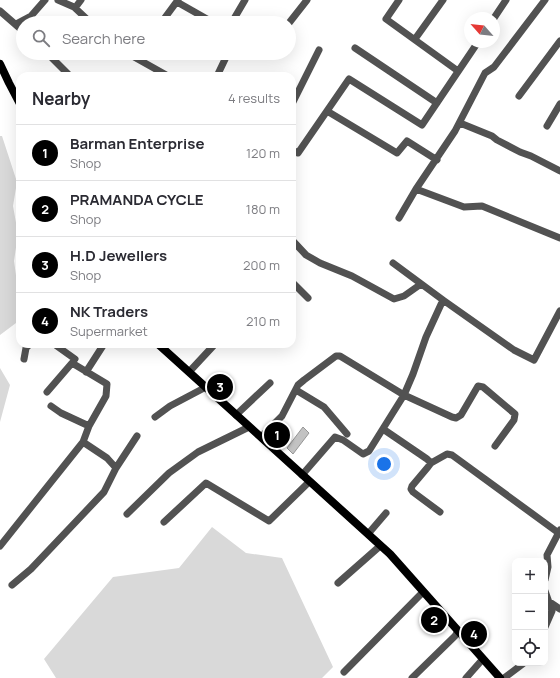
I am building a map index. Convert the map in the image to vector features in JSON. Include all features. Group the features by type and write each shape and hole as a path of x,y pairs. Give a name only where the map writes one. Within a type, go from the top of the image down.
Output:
{"main road":[{"path":"0,64 16,96"},
{"path":"162,348 390,554 482,660 500,678"}],"street":[{"path":"31,16 45,0"},
{"path":"58,0 75,8 84,16"},
{"path":"75,8 81,0"},
{"path":"236,16 245,0"},
{"path":"294,16 307,0"},
{"path":"398,0 386,19 458,71"},
{"path":"415,39 442,0"},
{"path":"498,12 506,0"},
{"path":"399,218 416,189 437,160 460,123 485,73 494,67 545,0"},
{"path":"166,16 178,1 203,16"},
{"path":"0,11 16,24"},
{"path":"519,96 560,41"},
{"path":"355,48 437,103"},
{"path":"296,152 298,153 349,79 422,124 474,48"},
{"path":"296,96 320,50"},
{"path":"53,60 66,72"},
{"path":"144,60 162,72"},
{"path":"219,72 225,60"},
{"path":"547,126 560,104"},
{"path":"327,111 397,153 407,141 437,160"},
{"path":"460,123 492,136 520,152 560,171"},
{"path":"416,189 464,207 482,206 560,238"},
{"path":"296,244 306,255 320,263 352,276 394,299 404,296 421,284"},
{"path":"394,263 514,350 534,360 560,311"},
{"path":"296,286 308,298"},
{"path":"302,475 335,437 343,440 363,454 369,452 404,395 426,337 443,300"},
{"path":"24,359 26,348"},
{"path":"60,348 75,359"},
{"path":"86,372 101,348"},
{"path":"189,372 211,348"},
{"path":"261,438 282,416 296,390 304,380 336,356 340,356 404,395 456,418 461,415 478,386 483,387 515,414 514,420 495,446"},
{"path":"0,546 83,442 106,396 107,384 72,363 47,392"},
{"path":"236,415 270,383"},
{"path":"155,417 170,406 206,387"},
{"path":"296,390 324,407 347,434"},
{"path":"51,406 61,413 90,426"},
{"path":"127,514 169,473 198,452 250,427"},
{"path":"384,429 427,459 430,463"},
{"path":"12,585 32,569 104,492 116,468 137,436"},
{"path":"83,442 106,458 116,468"},
{"path":"440,512 411,489 430,463 447,454 452,455 559,533 547,555 547,558"},
{"path":"164,522 206,483 269,521 310,482"},
{"path":"368,534 386,513"},
{"path":"338,583 380,546"},
{"path":"344,672 423,592"},
{"path":"548,601 560,609"},
{"path":"548,601 552,611 548,620"},
{"path":"412,678 458,632"},
{"path":"466,678 482,660"},
{"path":"504,678 520,666"}],"shaded area":[{"path":"0,136 2,136 16,179 13,206 16,223 16,248 14,261 16,275 16,323 0,335"},
{"path":"0,368 10,385 0,422"},
{"path":"212,527 246,553 282,558 333,667 322,678 56,678 44,659 113,577 179,568"}],"building":[{"path":"303,427 309,433 293,454 287,448"}],"place":[{"name":"H.D Jewellers","path":"220,387"},
{"name":"Barman Enterprise","path":"277,435"},
{"name":"PRAMANDA CYCLE","path":"434,620"},
{"name":"NK Traders","path":"474,634"}]}
